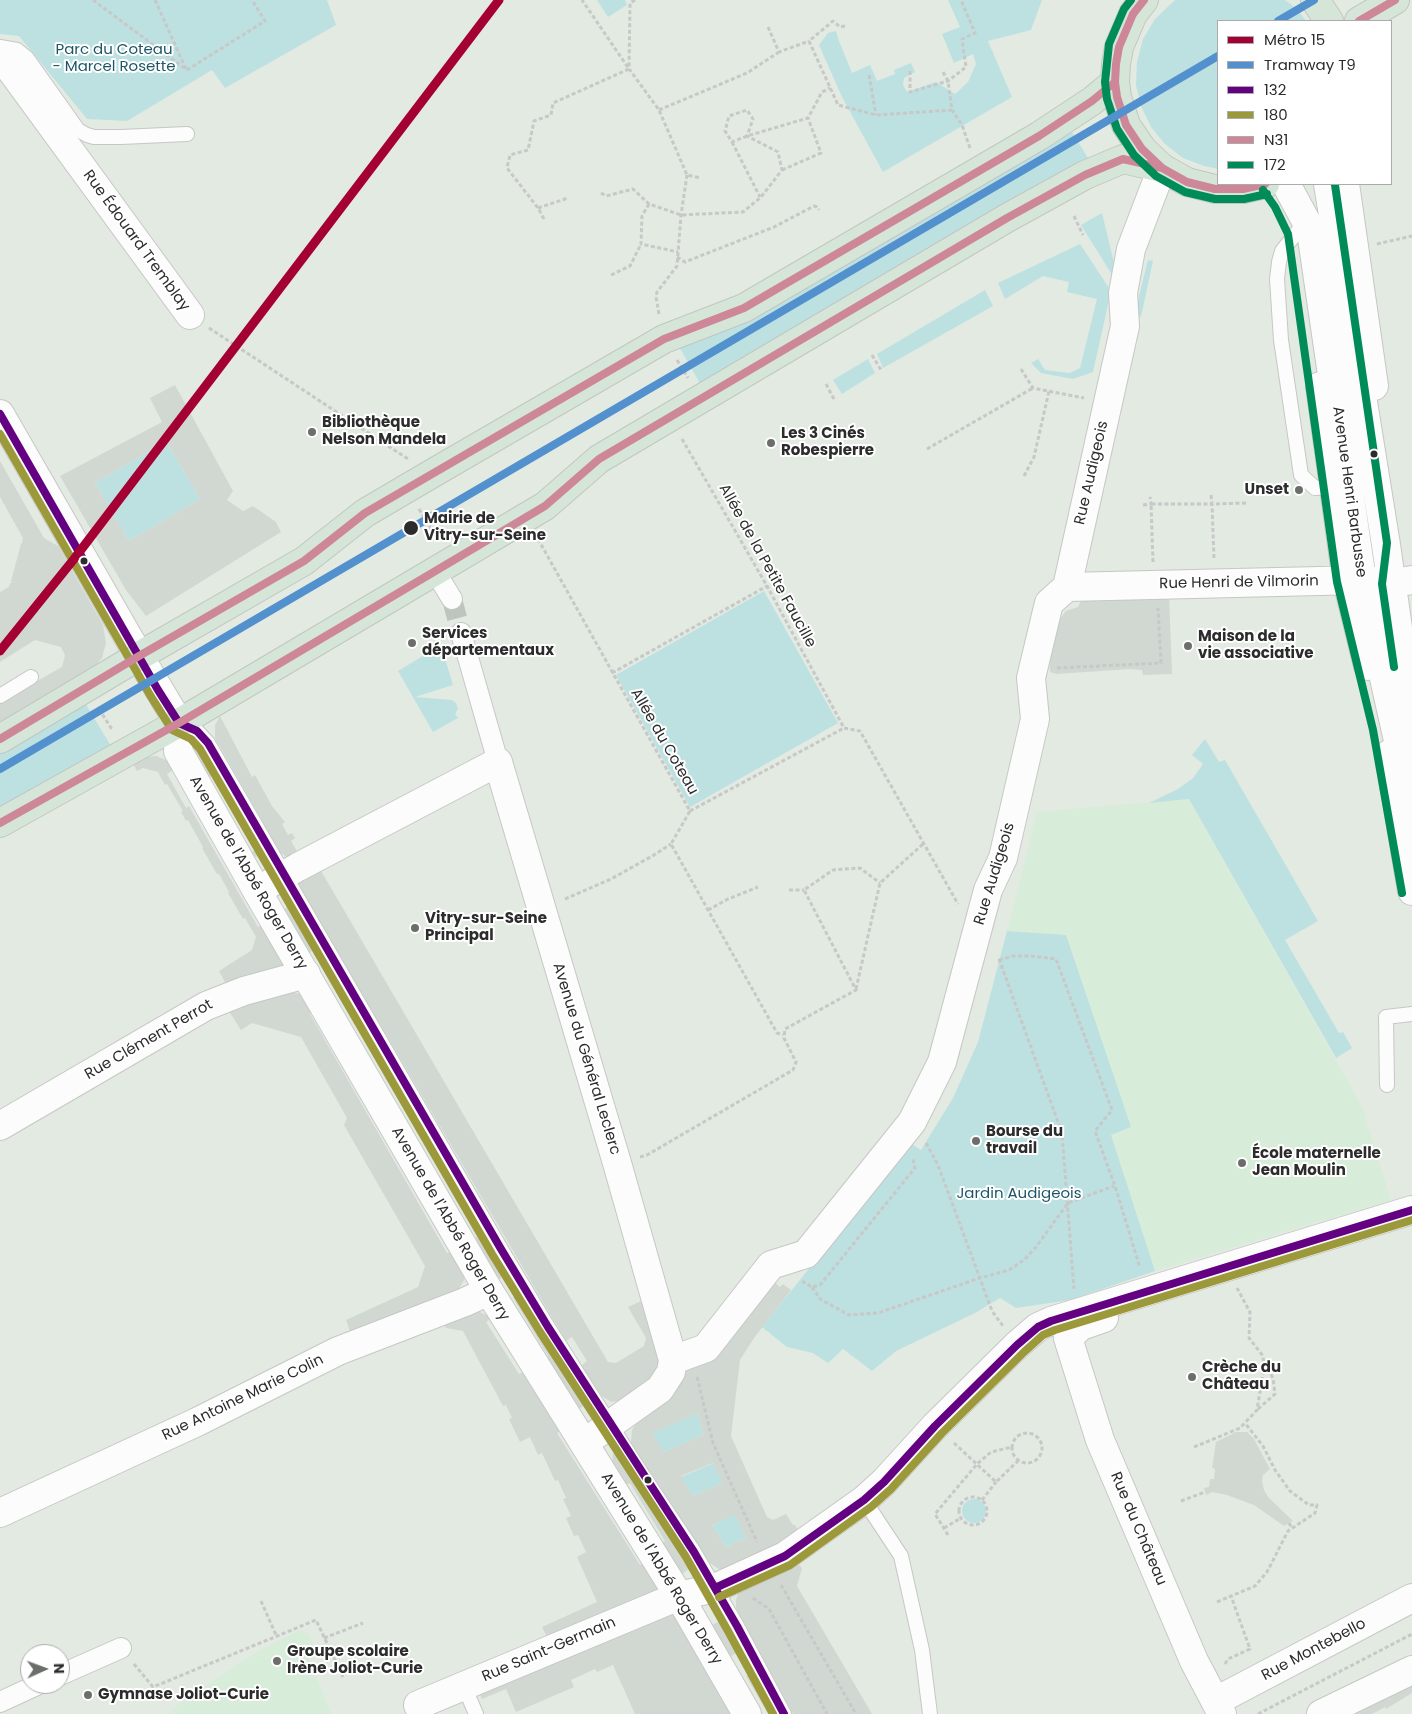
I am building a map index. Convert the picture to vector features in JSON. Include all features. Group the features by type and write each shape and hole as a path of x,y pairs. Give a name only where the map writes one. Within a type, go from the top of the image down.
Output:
{"main road":[{"path":"1144,0 1133,14 1122,38 1116,64 1115,82 1119,104 1126,125 1142,149 1162,168 1187,182 1215,189 1243,189 1261,185"},
{"path":"1315,0 1328,20"},
{"path":"1361,20 1395,0"},
{"path":"0,739 139,656 304,562 365,513 664,339 744,308 1039,136 1092,101 1115,82"},
{"path":"0,823 179,723 545,506 599,458 1007,218 1085,175 1123,159 1162,168"}],"street":[{"name":"Rue Édouard Tremblay","path":"0,55 190,315"},
{"name":"Rue Audigeois","path":"673,1360 706,1348 771,1265 806,1254 912,1122 942,1062 988,890 1003,858 1035,719 1031,678 1049,603 1067,587 1125,326 1123,293 1132,249 1162,168"},
{"name":"Avenue Henri Barbusse","path":"1272,185 1312,238 1341,487 1354,580 1384,728 1412,891"},
{"name":"Avenue Henri Barbusse","path":"1286,185 1302,226"},
{"name":"Avenue Henri Barbusse","path":"1328,185 1402,581"},
{"name":"Avenue Henri Barbusse","path":"1345,185 1402,581 1412,725"},
{"name":"Avenue de l'Abbé Roger Derry","path":"0,414 158,690 179,723 178,751 257,891 488,1291 679,1596 747,1714"},
{"name":"Rue Henri de Vilmorin","path":"1067,587 1354,580 1402,581"},
{"name":"Avenue Henri Barbusse","path":"1354,580 1412,803"},
{"path":"441,581 452,599"},
{"path":"257,891 498,762 461,633"},
{"name":"Avenue du Général Leclerc","path":"498,762 617,1163 673,1360"},
{"name":"Rue Clément Perrot","path":"0,1126 206,1006 244,991 306,974"},
{"path":"1052,1329 1081,1312 1412,1210"},
{"name":"Rue Antoine Marie Colin","path":"0,1514 197,1422 338,1351 465,1302 488,1291"},
{"path":"1052,1329 1081,1326 1120,1312 1131,1305 1140,1294"},
{"name":"Rue Saint-Germain","path":"418,1704 679,1596 724,1584 785,1556 864,1500 884,1482 935,1426 1017,1345 1052,1329"},
{"name":"Rue du Château","path":"1052,1329 1194,1661 1214,1699"},
{"path":"584,1443 660,1390 671,1372 673,1360"},
{"name":"Rue Montebello","path":"1214,1699 1412,1598"},
{"path":"70,1671 121,1648"},
{"path":"1321,1714 1412,1670"},
{"path":"0,1702 20,1693"}],"lane":[{"path":"0,47 17,50 27,58 78,130 87,135 94,137 121,137 187,134"},
{"path":"1302,226 1282,251 1279,262 1277,279 1280,340 1301,475 1315,488 1341,487"},
{"path":"0,696 31,677"},
{"name":"Avenue de l'Abbé Roger Derry","path":"179,723 197,731 208,743 548,1327 694,1552 724,1584 784,1714"},
{"path":"1387,1085 1386,1017 1412,1014"},
{"path":"864,1500 901,1556 922,1650 930,1714"},
{"path":"464,1686 476,1714"}],"path":[{"path":"93,0 187,70"},
{"path":"154,0 187,70"},
{"path":"187,70 265,21 252,0"},
{"path":"582,0 628,70 659,110 687,175 681,215 677,266 657,292"},
{"path":"628,70 630,1 635,0"},
{"path":"910,72 910,92 948,81 966,67 962,39 975,33 961,0"},
{"path":"659,110 747,73 780,52 809,41 833,20 840,27 845,26"},
{"path":"768,27 780,52"},
{"path":"809,41 838,105 876,115 952,110"},
{"path":"544,219 538,208 507,168 510,155 528,150 534,121 550,114 553,103 628,70"},
{"path":"943,72 948,81 952,110 962,125"},
{"path":"869,75 876,115"},
{"path":"732,142 808,118 822,92 830,88"},
{"path":"747,136 753,119 747,110 729,116 725,132 761,197"},
{"path":"601,193 606,196 633,189 649,204 681,215 743,212 761,197 782,170 821,153 808,118"},
{"path":"747,136 778,152 782,170"},
{"path":"687,175 701,178"},
{"path":"538,208 568,198"},
{"path":"611,275 630,266 641,244 642,216 649,204"},
{"path":"678,257 685,262 774,227 814,206 819,210"},
{"path":"1074,216 1083,235"},
{"path":"641,244 678,252"},
{"name":"Rue Édouard Tremblay","path":"190,315 414,463 433,473"},
{"path":"664,339 701,399"},
{"path":"872,355 881,370"},
{"path":"1020,369 1032,388"},
{"path":"826,384 834,399"},
{"path":"927,449 1032,388 1088,399"},
{"path":"1024,476 1034,457 1049,391"},
{"name":"Allée de la Petite Faucille","path":"668,417 767,586 844,728"},
{"path":"408,488 441,546"},
{"path":"1211,495 1214,584"},
{"path":"1049,668 1161,663 1150,497"},
{"path":"1143,505 1248,503"},
{"name":"Allée du Coteau","path":"535,534 690,811 671,844"},
{"path":"612,673 767,586"},
{"path":"87,688 126,753"},
{"path":"690,811 844,728 860,731 959,907"},
{"path":"568,898 611,879 671,844 776,1033 784,1035"},
{"path":"647,1155 793,1070 796,1062 785,1042 785,1029 856,990 880,883 923,844"},
{"path":"789,890 804,890 833,870 860,868 880,883"},
{"path":"708,910 728,899 758,887"},
{"path":"804,890 856,990"},
{"path":"994,958 1000,960 1013,956 1031,956 1056,959 1112,1110 1095,1131 1142,1276 1140,1294"},
{"path":"1000,960 1062,1133 1075,1298 1081,1312"},
{"path":"912,1122 923,1136 938,1166 992,1312 1017,1345"},
{"path":"812,1287 820,1299 849,1314 878,1312 1009,1270 1024,1260 1036,1247 1068,1203 1114,1186"},
{"path":"1229,1266 1241,1296 1250,1312 1249,1338 1263,1356 1257,1410"},
{"path":"1194,1447 1225,1436 1240,1428 1274,1394 1273,1378 1263,1362"},
{"path":"1217,1602 1255,1586 1267,1572 1288,1531 1315,1513 1317,1506 1309,1505 1290,1491 1274,1470 1245,1423"},
{"path":"935,1426 996,1482"},
{"path":"1028,1432 1035,1435 1040,1440 1042,1448 1040,1456 1034,1461 1026,1463 1018,1460 1013,1454 1012,1446 1014,1439 1020,1434 1028,1432"},
{"path":"948,1535 936,1514 976,1464 991,1452 1012,1446"},
{"path":"982,1500 996,1482 1018,1460"},
{"path":"1181,1501 1205,1492"},
{"path":"974,1497 982,1500 987,1506 987,1512 982,1522 971,1524 961,1518 960,1512 963,1501 974,1497"},
{"path":"944,1528 961,1518"},
{"path":"1289,1523 1292,1528"},
{"path":"724,1584 740,1589 769,1609 826,1714"},
{"path":"1214,1699 1222,1668 1228,1659 1250,1649 1231,1596"},
{"path":"261,1601 276,1635"},
{"path":"121,1648 153,1686 316,1620 342,1677"},
{"path":"324,1638 363,1623"},
{"path":"1258,1714 1412,1634"}],"shaded area":[{"path":"175,385 233,491 227,500 243,511 253,506 276,522 281,532 146,616 126,590 60,476 162,422 150,398","holes":["166,441 200,499 129,541 95,483"]},
{"path":"0,461 44,538 58,546 103,625 106,643 102,658 93,668 0,724 0,702 62,667 65,655 61,647 35,640 0,662 0,592 12,583 23,538 0,497"},
{"path":"1169,595 1172,674 1143,675 1142,670 1129,669 1057,674 1050,672 1049,659 1059,620 1066,611 1078,607 1082,599"},
{"path":"220,716 252,777 255,775 272,806 285,822 282,824 288,835 292,833 295,838 291,841 297,851 301,849 303,851 291,861 280,852 215,738 215,725"},
{"path":"194,735 263,853 252,859 249,854 255,850 212,776 205,779 183,741"},
{"path":"156,756 166,760 174,769 167,774 186,808 189,806 258,927 264,924 284,962 283,967 231,986 225,982 219,971 252,950 256,937 245,918 243,919 188,820 186,821 181,812 183,811 167,784 165,785 158,772 143,768 137,771 133,763 146,757"},
{"path":"1189,799 1362,1107 1391,1200 1155,1271 1111,1135 1130,1127 1007,931 1037,812"},
{"path":"317,864 608,1362 616,1363 644,1346 646,1338 628,1307 646,1299 656,1332 659,1365 649,1382 629,1396 619,1401 611,1402 602,1396 581,1366 587,1361 572,1337 566,1341 302,891 298,881"},
{"path":"280,885 542,1335 587,1404 576,1411 542,1360 548,1356 513,1298 516,1296 504,1276 495,1282 471,1240 477,1237 312,951 306,954 282,911 287,907 279,892"},
{"path":"286,991 301,994 315,1010 310,1014 447,1253 453,1251 464,1273 464,1280 458,1291 352,1337 346,1320 418,1287 425,1266 344,1125 347,1118 301,1037 252,1023 241,1030 227,1008"},
{"path":"772,1280 780,1287 783,1284 791,1290 754,1338 740,1360 731,1436 767,1517 773,1520 786,1514 799,1531 788,1547 725,1571 710,1563 631,1443 632,1430 636,1424 665,1401 683,1376 688,1364","holes":["698,1413 703,1435 664,1452 652,1433","713,1463 722,1483 693,1496 681,1476","735,1515 746,1538 726,1547 712,1525"]},
{"path":"478,1311 492,1318 486,1322 519,1374 525,1371 563,1429 557,1433 640,1565 646,1561 659,1589 657,1596 550,1643 542,1627 597,1602 577,1557 586,1552 578,1535 574,1536 566,1518 571,1516 563,1499 566,1498 558,1480 555,1481 542,1453 538,1455 530,1437 520,1442 509,1419 512,1418 506,1405 503,1406 463,1331 446,1328 439,1317"},
{"path":"1236,1432 1247,1432 1254,1439 1270,1469 1263,1475 1264,1490 1268,1497 1293,1521 1284,1526 1254,1505 1227,1495 1212,1492 1206,1495 1204,1488 1209,1487 1210,1479 1214,1479 1215,1469 1212,1468 1216,1442"},
{"path":"617,1452 693,1566 679,1576 660,1544 665,1541 630,1483 624,1486 612,1467 613,1453"},
{"path":"794,1559 802,1568 797,1586 872,1714 793,1714 736,1608 736,1600 740,1589"},
{"path":"668,1612 679,1618 735,1714 635,1714 613,1665 597,1672 595,1669 571,1680 574,1687 516,1712 506,1689 482,1699 477,1688"},
{"path":"723,1619 775,1714 768,1714 746,1676 749,1674 737,1653 727,1658 709,1627"},
{"name":"Groupe scolaire Irène Joliot-Curie","path":"300,1630 309,1634 313,1645 305,1649 331,1714 169,1714 177,1705 262,1649"},
{"path":"1412,1682 1412,1693 1386,1709 1385,1707 1372,1714 1352,1714"}],"green space":[{"name":"Parc du Coteau - Marcel Rosette","path":"0,0 327,0 336,25 225,88 212,70 127,121 87,119 19,36 0,34"},
{"path":"597,0 625,0 627,5 608,17"},
{"path":"948,0 1042,0 1031,30 988,41 1012,97 883,172 842,97 819,45 828,33 836,31 852,73 870,65 877,81 895,74 894,70 911,63 915,72 904,78 903,85 907,92 936,82 955,94 968,82 976,64 973,54 954,63 942,34 960,27"},
{"path":"1175,0 1285,0 1297,9 1305,20 1217,20 1217,169 1183,158 1165,144 1151,127 1141,106 1136,85 1137,62 1143,39 1155,19"},
{"path":"1069,127 1091,163 702,387 677,343"},
{"path":"1102,213 1115,267 1114,278 1081,225"},
{"path":"1080,244 1111,291 1093,372 1073,379 1041,373 1031,363 1038,359 1045,370 1070,373 1080,368 1097,299 1067,292 1069,282 1043,276 1005,299 998,283"},
{"path":"1148,260 1153,261 1141,317 1138,316 1137,304"},
{"path":"985,290 993,306 883,368 877,354"},
{"path":"868,359 875,373 842,394 833,380"},
{"path":"166,441 200,499 129,541 95,483"},
{"path":"764,591 838,723 690,807 616,675"},
{"path":"441,645 453,685 415,697 452,700 456,703 458,709 455,714 458,718 433,732 398,671"},
{"path":"85,703 111,746 0,810 0,753"},
{"path":"1205,739 1219,762 1225,760 1318,921 1285,940 1339,1033 1343,1032 1352,1048 1336,1058 1189,799 1149,803 1178,789 1193,778 1203,764 1192,755"},
{"name":"Jardin Audigeois","path":"1007,931 1066,935 1131,1127 1111,1135 1155,1271 1070,1300 1016,1308 1000,1298 975,1313 896,1351 872,1371 843,1349 828,1363 813,1353 787,1347 762,1327 910,1143 921,1150 953,1098 978,1042"},
{"path":"698,1413 703,1435 664,1452 651,1433"},
{"path":"714,1463 722,1483 693,1496 681,1477"},
{"path":"974,1499 983,1502 986,1511 983,1520 974,1523 965,1520 962,1511 965,1502"},
{"path":"736,1514 746,1538 726,1547 712,1525"}],"tunnel":[{"path":"452,599 461,633"}],"metro line":[{"name":"15","path":"0,651 74,559 499,0"}],"tram line":[{"name":"T9","path":"1280,20 1314,0"},
{"name":"T9","path":"0,769 1217,57"}],"transit line":[{"name":"172","path":"1131,0 1124,9 1109,44 1105,82 1107,99 1117,129 1134,155 1156,176 1185,192 1215,199 1244,199 1267,194"},
{"name":"N31","path":"1144,0 1133,14 1119,47 1116,64 1115,82 1117,97 1126,125 1142,149 1162,168 1187,182 1215,189 1243,189 1261,185"},
{"name":"N31","path":"1361,20 1395,0"},
{"name":"N31","path":"0,739 304,561 365,513 664,339 744,308 1039,136 1092,101 1115,82"},
{"name":"N31","path":"0,823 179,723 545,506 599,459 1007,218 1085,175 1123,159 1162,168"},
{"name":"172","path":"1335,185 1387,543 1382,584 1394,667"},
{"name":"172","path":"1263,190 1275,207 1288,234 1337,582 1373,730 1402,893"},
{"name":"132","path":"0,414 158,690 179,723 197,731 208,743 501,1249 548,1327 694,1552 737,1626 784,1714"},
{"name":"180","path":"0,434 172,730 191,739 200,749 492,1254 540,1332 686,1557 773,1714"},
{"name":"132","path":"715,1588 785,1556 864,1500 884,1482 935,1426 1017,1345 1038,1327 1051,1321 1412,1210"},
{"name":"180","path":"719,1597 790,1565 871,1507 891,1489 942,1433 1043,1335 1412,1220"}],"place":[{"name":"Bibliothèque Nelson Mandela","path":"312,432"},
{"name":"Les 3 Cinés Robespierre","path":"771,443"},
{"name":"Unset","path":"1299,490"},
{"name":"Mairie de Vitry-sur-Seine","path":"411,528"},
{"name":"Services départementaux","path":"412,643"},
{"name":"Maison de la vie associative","path":"1188,646"},
{"name":"Vitry-sur-Seine Principal","path":"415,928"},
{"name":"Bourse du travail","path":"976,1141"},
{"name":"École maternelle Jean Moulin","path":"1242,1163"},
{"name":"Crèche du Château","path":"1192,1377"},
{"name":"Groupe scolaire Irène Joliot-Curie","path":"277,1661"},
{"name":"Gymnase Joliot-Curie","path":"88,1695"}]}
